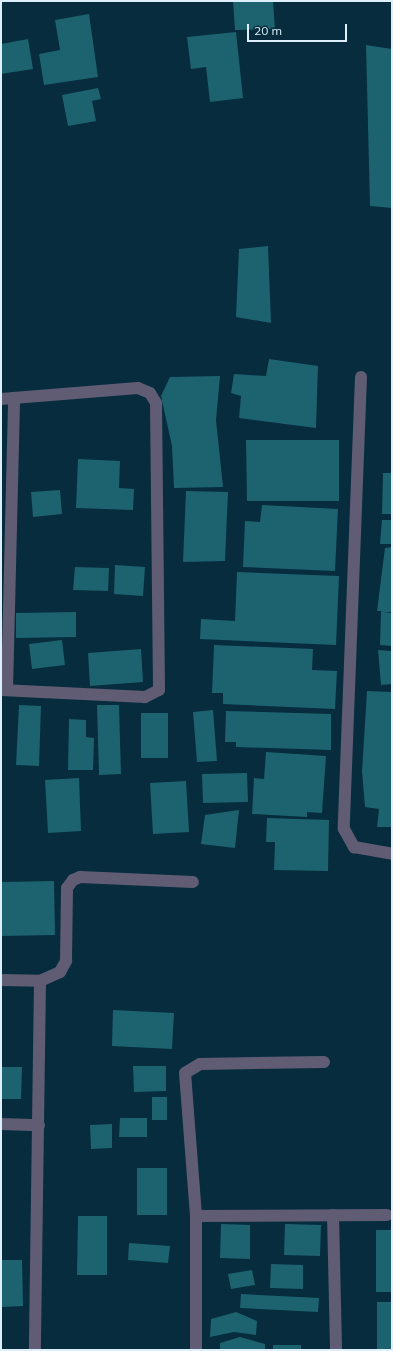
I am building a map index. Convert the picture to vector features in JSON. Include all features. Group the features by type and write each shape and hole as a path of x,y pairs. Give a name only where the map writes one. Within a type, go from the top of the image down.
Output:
{"street":[{"path":"361,377 344,829 354,846 392,854"},
{"path":"1,399 138,388 150,393 156,403 159,690 145,697 4,690 14,398"},
{"path":"1,980 40,981 60,972 66,962 67,888 73,880 80,877 193,882"},
{"path":"35,1350 40,981"},
{"path":"196,1350 196,1216 185,1073 200,1064 324,1062"},
{"path":"1,1124 38,1125"},
{"path":"196,1216 333,1214 387,1215"},
{"path":"333,1214 336,1350"}],"building":[{"path":"233,1 273,1 275,29 235,30"},
{"path":"89,14 98,77 44,85 39,54 60,50 55,20"},
{"path":"236,32 243,98 210,102 206,67 191,69 187,37"},
{"path":"28,39 33,69 1,74 1,44"},
{"path":"366,45 392,49 392,208 370,206"},
{"path":"98,88 101,99 92,101 96,121 68,126 62,95"},
{"path":"268,246 271,323 236,317 239,249"},
{"path":"269,359 318,366 316,428 239,418 241,396 231,393 234,374 266,376"},
{"path":"220,376 216,420 223,487 174,488 172,446 161,396 170,377"},
{"path":"246,440 339,440 339,501 247,501"},
{"path":"78,459 120,461 119,488 134,489 133,510 76,508"},
{"path":"383,473 392,473 392,514 382,514"},
{"path":"60,490 62,514 33,517 31,492"},
{"path":"186,491 228,492 225,561 183,562"},
{"path":"262,505 338,509 335,571 243,567 245,521 260,522"},
{"path":"382,520 392,520 392,544 380,544"},
{"path":"392,547 392,612 383,612 392,613 392,646 380,645 381,611 377,611 385,548"},
{"path":"115,565 145,567 143,596 114,594"},
{"path":"75,567 109,568 108,591 73,590"},
{"path":"237,572 339,576 336,645 200,639 201,619 235,621"},
{"path":"76,612 76,637 16,638 16,613"},
{"path":"62,640 65,665 32,669 29,644"},
{"path":"214,645 313,649 312,670 337,671 335,709 223,704 223,693 212,693"},
{"path":"141,649 143,682 90,686 88,653"},
{"path":"378,650 392,651 392,684 381,685"},
{"path":"367,691 392,692 392,827 377,827 379,809 365,807 362,771"},
{"path":"19,705 41,706 39,766 16,765"},
{"path":"97,705 119,705 121,774 99,775"},
{"path":"213,710 217,761 197,762 193,712"},
{"path":"226,711 331,714 331,750 236,747 236,742 225,742"},
{"path":"141,713 168,713 168,758 141,758"},
{"path":"69,719 86,720 86,737 94,738 93,770 68,770"},
{"path":"266,752 326,756 322,813 307,812 307,817 252,814 254,778 264,779"},
{"path":"247,773 248,802 203,803 202,774"},
{"path":"79,778 81,831 48,833 45,780"},
{"path":"186,781 189,832 153,834 150,783"},
{"path":"239,810 235,848 201,844 205,815"},
{"path":"267,818 329,820 328,871 274,870 275,842 266,842"},
{"path":"54,881 55,935 2,936 1,882"},
{"path":"113,1010 174,1013 172,1049 112,1046"},
{"path":"133,1066 166,1066 166,1091 134,1092"},
{"path":"1,1067 22,1067 21,1099 1,1099"},
{"path":"152,1097 167,1097 167,1120 152,1120"},
{"path":"120,1118 147,1118 147,1137 119,1137"},
{"path":"112,1124 112,1148 91,1149 90,1125"},
{"path":"137,1168 167,1168 167,1215 137,1215"},
{"path":"78,1216 107,1216 107,1275 77,1275"},
{"path":"221,1224 250,1225 250,1259 220,1258"},
{"path":"285,1224 321,1225 320,1256 284,1255"},
{"path":"376,1230 392,1230 392,1292 376,1292"},
{"path":"129,1243 170,1246 168,1263 128,1260"},
{"path":"1,1260 22,1260 23,1306 1,1307"},
{"path":"271,1264 303,1265 303,1289 270,1288"},
{"path":"252,1270 255,1285 231,1289 228,1274"},
{"path":"241,1294 319,1298 318,1312 240,1308"},
{"path":"377,1302 392,1302 392,1350 377,1350"},
{"path":"236,1312 257,1321 256,1335 234,1332 210,1337 211,1319"},
{"path":"240,1337 265,1344 265,1350 220,1350 220,1343"},
{"path":"273,1345 301,1345 301,1350 273,1350"}]}
